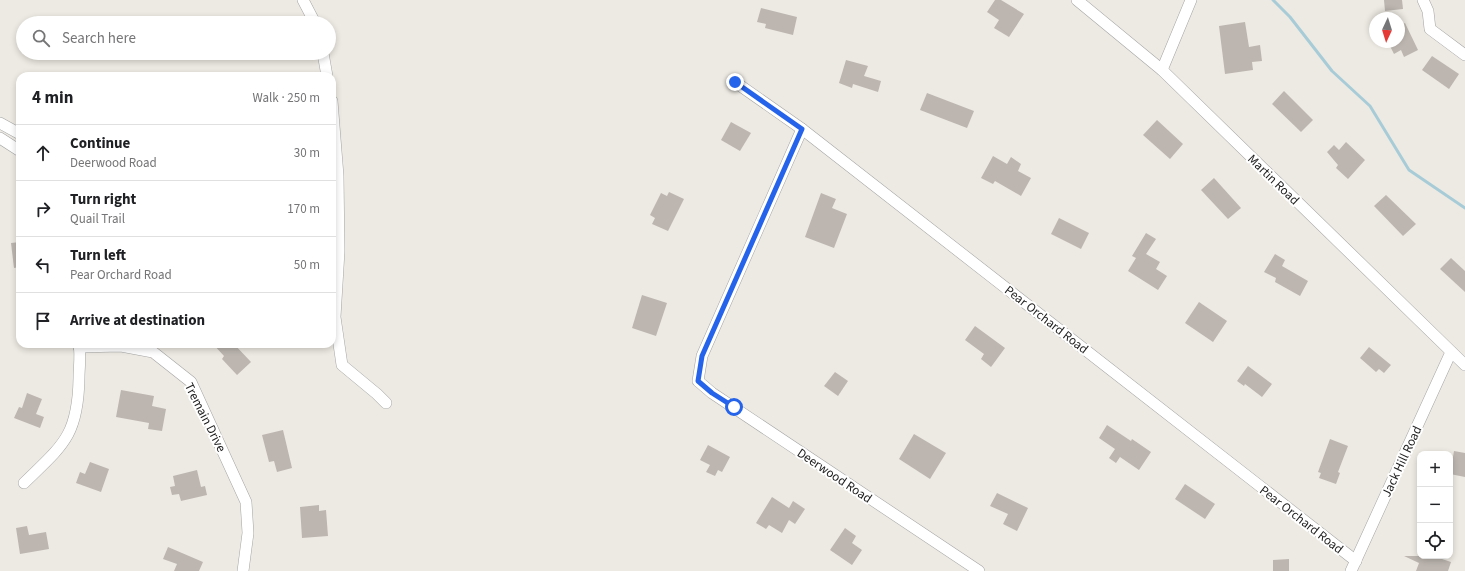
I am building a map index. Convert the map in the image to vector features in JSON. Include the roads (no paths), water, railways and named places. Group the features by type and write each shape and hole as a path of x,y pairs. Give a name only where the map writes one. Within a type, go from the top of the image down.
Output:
{"street":[{"path":"303,0 311,16"},
{"name":"Martin Road","path":"1077,0 1162,70 1465,365"},
{"path":"1162,70 1192,0"},
{"path":"1423,0 1428,11 1430,29 1465,56"},
{"path":"324,60 326,72"},
{"name":"Pear Orchard Road","path":"735,82 802,129 1353,566"},
{"path":"0,123 16,132"},
{"name":"Deerwood Road","path":"802,129 702,356 698,381 712,393 979,571"},
{"path":"0,138 16,148"},
{"path":"336,151 338,176 339,251 336,290"},
{"path":"336,328 342,365 386,403"},
{"path":"24,483 60,448 69,434 78,400 79,348"},
{"name":"Tremain Drive","path":"132,348 153,352 191,382 246,502 248,533 243,571"},
{"name":"Jack Hill Road","path":"1353,566 1451,352"}],"waterway":[{"path":"1273,0 1290,17 1332,71 1370,106 1409,170 1465,208"}]}
